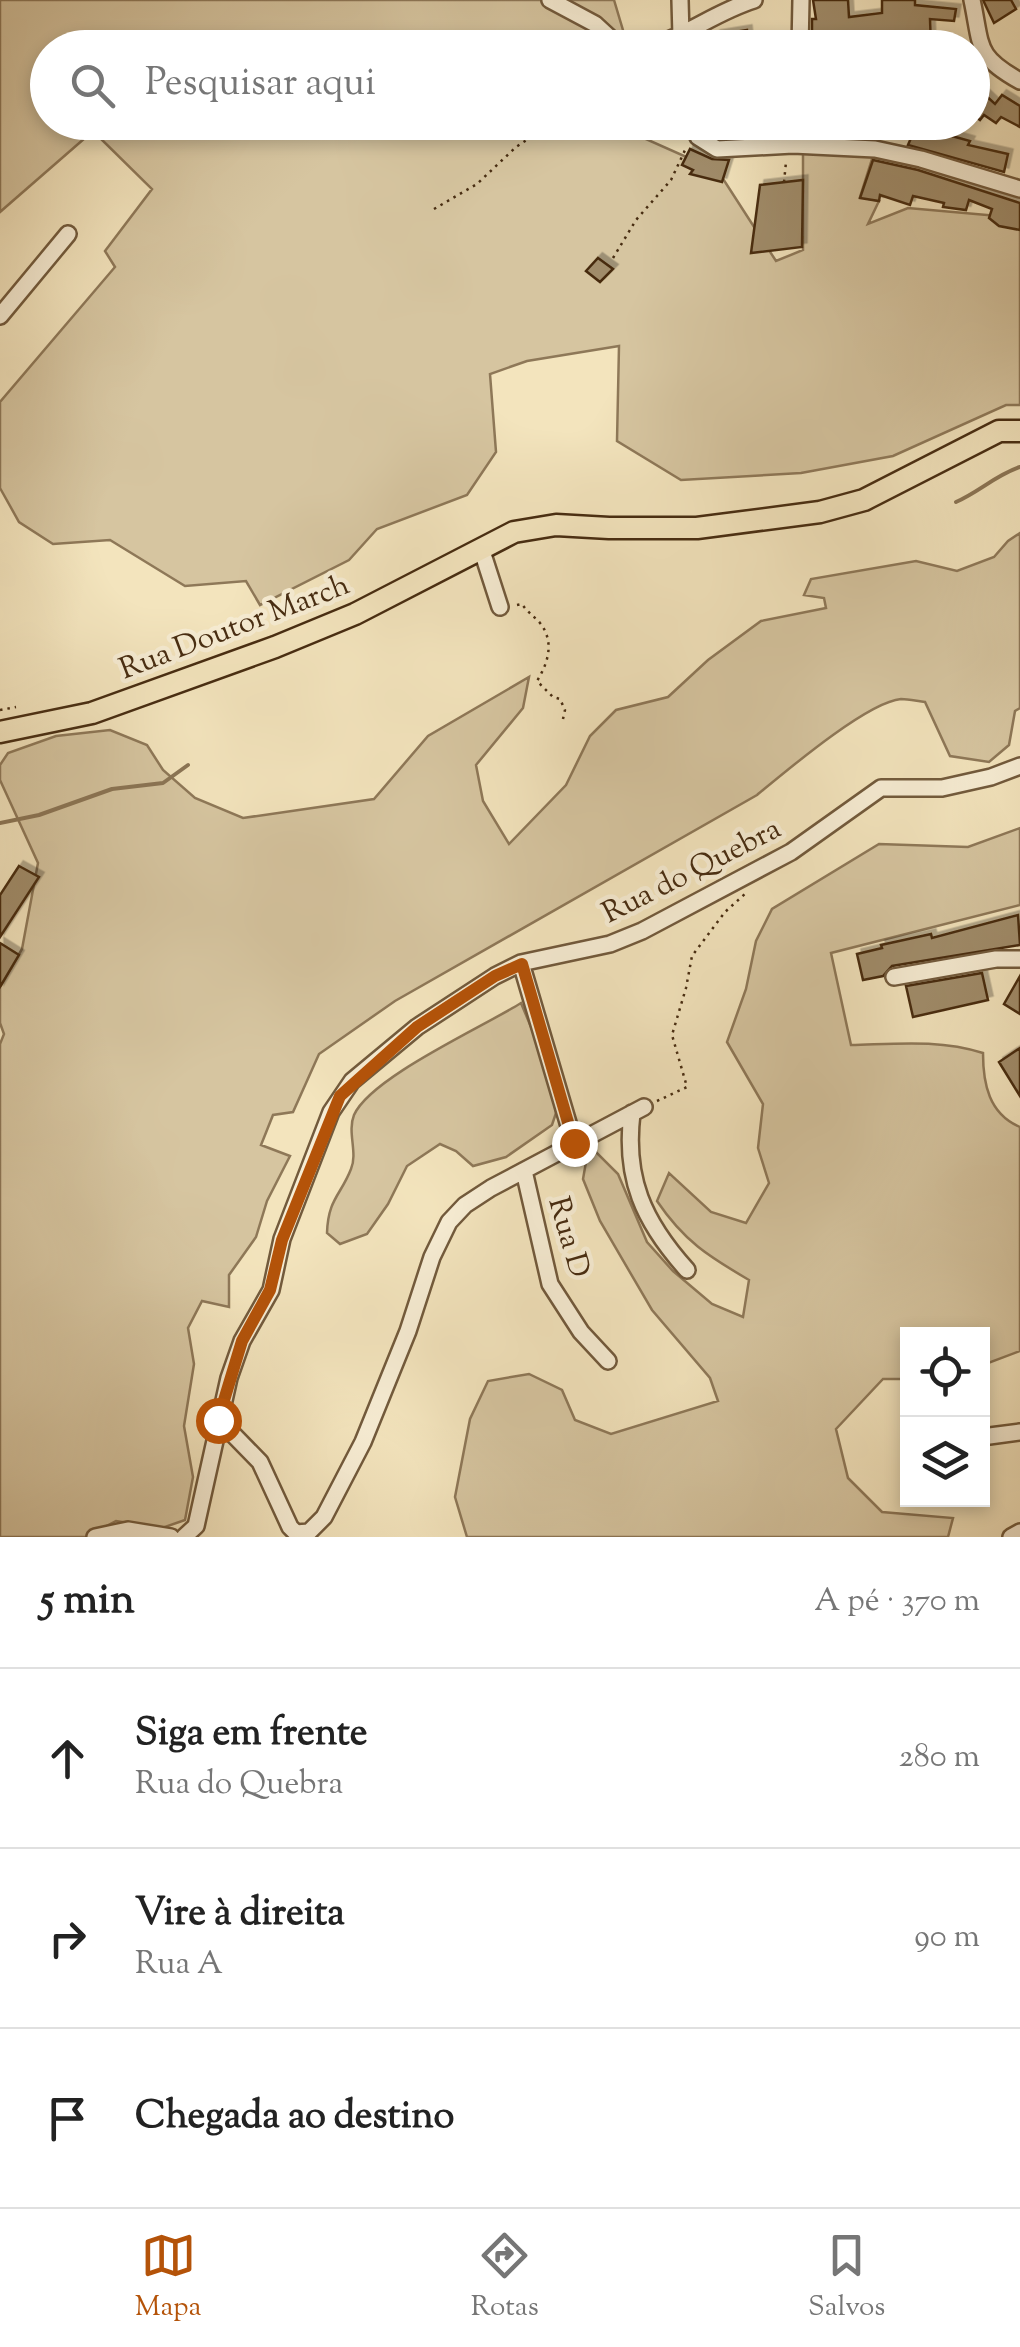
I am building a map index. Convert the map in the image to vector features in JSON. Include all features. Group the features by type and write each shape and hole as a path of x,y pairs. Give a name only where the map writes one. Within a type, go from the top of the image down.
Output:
{"main road":[{"name":"Rua Doutor March","path":"0,732 92,714 275,647 355,614 514,532 556,524 697,528 841,507 864,500 999,432 1020,431"}],"street":[{"path":"550,0 600,30"},
{"path":"680,0 682,30"},
{"path":"692,30 725,10 754,0"},
{"path":"800,30 801,0"},
{"path":"972,0 979,30"},
{"path":"990,62 1020,82"},
{"path":"707,140 717,149 792,145 894,152 1020,189"},
{"path":"792,145 793,140"},
{"path":"0,316 68,234"},
{"path":"480,548 500,607"},
{"name":"Rua do Quebra","path":"184,1537 196,1526 218,1420 242,1341 270,1290 282,1240 340,1096 417,1027 495,976 522,964 578,952 642,931 791,852 882,788 942,788 1020,766"},
{"path":"894,977 970,962 1020,959"},
{"path":"522,964 574,1143"},
{"path":"218,1420 260,1462 290,1527 303,1534 324,1518 363,1442 408,1331 432,1257 449,1222 465,1205 638,1110"},
{"path":"638,1110 628,1145 631,1176 642,1206 687,1270"},
{"name":"Rua D","path":"524,1171 550,1284 581,1332 608,1361"},
{"path":"990,1436 1020,1432"},
{"path":"95,1537 128,1530 170,1537"},
{"path":"1011,1537 1020,1532"}],"path":[{"path":"584,30 588,20"},
{"path":"434,209 477,184 527,140"},
{"path":"613,258 636,220 671,180 691,140"},
{"path":"784,182 792,145"},
{"path":"500,607 522,604 540,623 549,647 546,665 537,681 560,700 565,710 563,719"},
{"path":"0,710 16,707"},
{"path":"638,1110 687,1087 672,1035 692,956 725,912 752,888"}],"shaded area":[{"path":"0,0 614,0 623,30 30,30 30,140 83,140 0,212"},
{"path":"102,140 648,140 718,171 776,261 803,250 803,145 873,156 860,197 879,201 868,224 908,208 1020,218 1020,405 1006,405 893,456 801,473 681,480 617,441 619,346 527,361 490,374 496,452 467,495 377,529 349,560 260,605 246,581 185,586 110,540 53,544 19,522 0,488 0,402 115,267 105,251 152,189"},
{"path":"1020,533 1020,708 1015,711 1009,745 989,762 950,756 925,702 901,699 886,703 827,740 757,795 395,1001 319,1054 293,1112 273,1115 261,1145 290,1156 267,1201 256,1237 229,1275 229,1307 202,1301 188,1328 194,1364 184,1426 193,1477 185,1520 162,1528 116,1521 86,1537 0,1537 0,1044 4,1034 0,1023 0,987 22,949 38,863 0,780 0,765 8,753 56,736 110,730 147,745 163,770 195,798 243,818 374,799 428,736 529,677 523,708 476,765 483,801 509,844 566,785 590,736 616,710 668,697 708,660 761,621 826,608 824,598 804,595 811,579 916,561 957,571 994,557"},
{"path":"1020,828 1020,905 831,953 851,1045 934,1044 983,1053 990,1097 1001,1114 1020,1127 1020,1351 990,1362 990,1327 900,1327 900,1379 883,1379 836,1429 848,1478 882,1512 953,1518 948,1537 467,1537 455,1497 470,1419 488,1381 529,1374 562,1390 575,1420 611,1434 718,1401 710,1378 652,1310 600,1221 583,1179 589,1145 618,1174 647,1242 673,1271 712,1304 743,1317 749,1280 698,1246 657,1201 669,1173 711,1212 746,1223 769,1183 758,1148 763,1104 727,1042 746,989 756,941 772,909 879,844 968,847"},
{"path":"521,1003 553,1080 556,1113 552,1125 506,1157 473,1166 456,1151 440,1144 407,1166 367,1234 340,1244 327,1233 328,1222 332,1205 351,1169 352,1122 364,1100 404,1069"}],"building":[{"path":"813,0 848,0 849,17 882,13 882,0 915,0 915,5 956,9 954,21 930,19 930,30 812,30 812,19 816,19"},
{"path":"983,0 1011,0 1016,9 994,23"},
{"path":"1002,95 1020,106 1020,127 1001,117 996,123 990,119 990,99 995,104"},
{"path":"910,140 966,140 970,141 968,145 1008,154 1004,172 908,145"},
{"path":"690,149 712,159 729,160 722,182 690,174 693,170 682,165"},
{"path":"873,160 918,170 1020,203 1020,230 999,226 989,218 992,209 969,200 966,210 913,196 910,205 880,195 879,201 860,198"},
{"path":"803,180 802,247 751,253 760,185"},
{"path":"598,258 613,269 600,282 586,271"},
{"path":"19,866 39,877 0,937 0,895"},
{"path":"1018,915 1020,945 892,966 883,976 863,980 857,954 882,948 881,945 931,934 932,938"},
{"path":"0,943 19,955 0,987"},
{"path":"982,973 988,1000 913,1017 906,986"},
{"path":"1020,976 1020,1014 1004,1004"},
{"path":"1020,1048 1020,1096 999,1062"}],"waterway":[{"path":"956,502 1020,467"},
{"path":"0,823 39,815 112,789 163,783 188,765"}],"route":[{"path":"218,1420 242,1341 270,1290 282,1240 331,1112 352,1081 417,1027 495,976 522,964 574,1143"}]}
